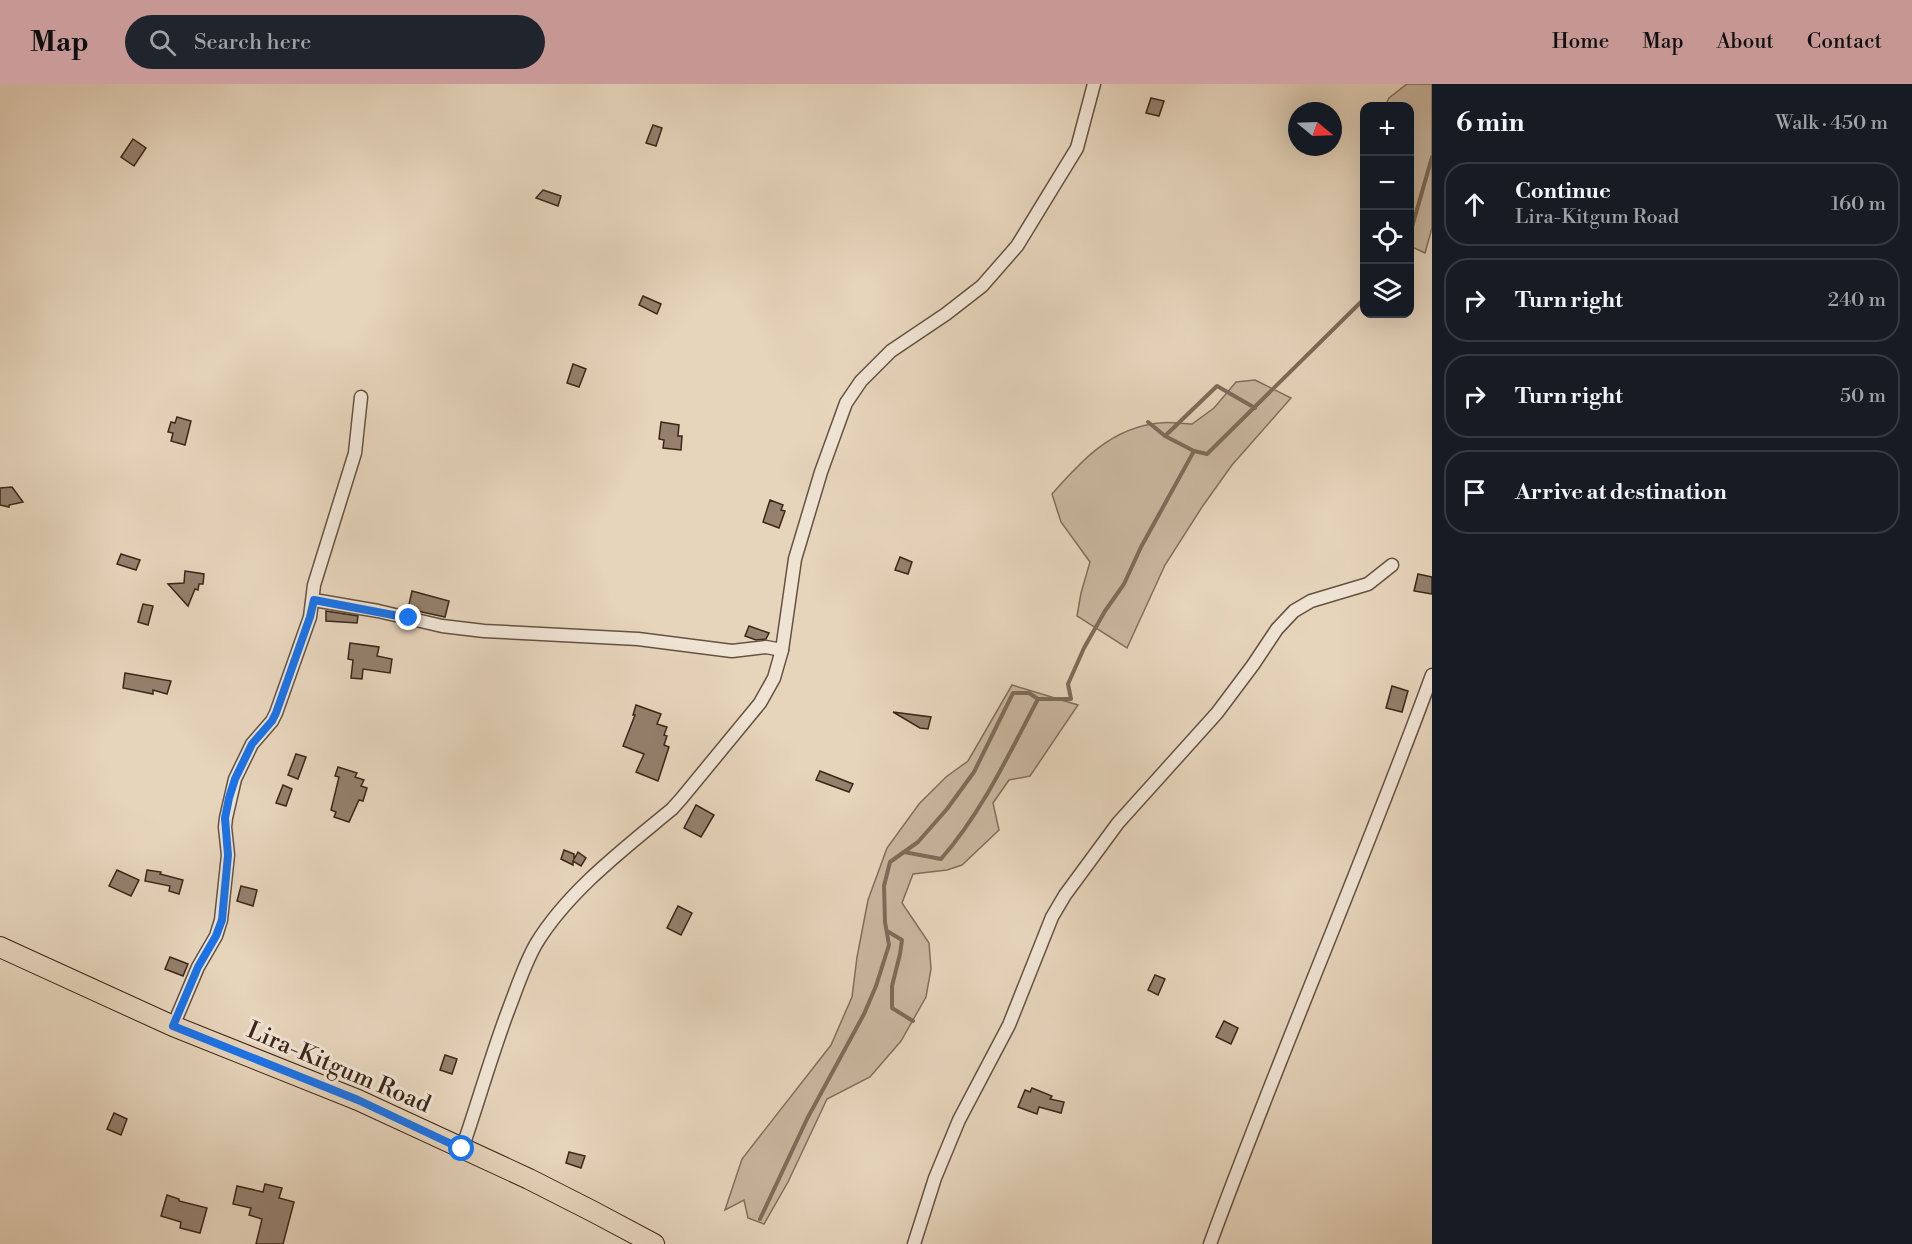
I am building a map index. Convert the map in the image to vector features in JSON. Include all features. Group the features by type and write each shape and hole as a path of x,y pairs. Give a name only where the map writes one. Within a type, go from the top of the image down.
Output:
{"main road":[{"name":"Lira-Kitgum Road","path":"0,947 173,1026 358,1100 560,1195 654,1244"}],"street":[{"path":"462,1149 499,1036 519,981 537,942 552,921 609,861 681,800 760,703 774,678 782,650 795,559 821,472 846,403 861,381 891,351 946,314 975,291 989,279 1017,246 1077,148 1094,84"},
{"path":"173,1026 198,967 216,936 222,920 228,855 225,818 229,798 235,779 252,744 276,713 310,617 314,600 314,585 355,453 361,397"},
{"path":"914,1244 935,1178 959,1120 1009,1025 1052,917 1065,895 1118,823 1217,713 1277,629 1294,611 1311,601 1368,584 1392,565"},
{"path":"314,600 378,611 442,626 484,631 638,639 732,651 766,647 782,650"},
{"path":"1210,1244 1248,1138 1403,754 1432,675"}],"shaded area":[{"path":"1407,84 1432,84 1432,228 1425,253 1414,248 1414,102 1387,102"},
{"path":"1255,380 1291,398 1232,465 1202,507 1165,565 1127,648 1077,616 1090,562 1061,522 1052,494 1086,458 1126,431 1163,422 1192,424 1214,408 1236,382"},
{"path":"1012,685 1078,705 1030,776 1009,780 993,803 999,830 962,865 947,870 913,874 902,903 929,943 931,969 926,997 901,1041 870,1077 827,1099 788,1182 764,1224 748,1218 744,1200 725,1210 742,1159 831,1045 852,997 868,900 887,848 919,804 946,777 968,761"}],"building":[{"path":"1151,98 1164,101 1159,116 1146,113"},
{"path":"653,125 662,128 656,146 646,143"},
{"path":"133,139 146,148 134,166 121,157"},
{"path":"543,190 561,196 558,206 536,198"},
{"path":"643,296 661,304 657,314 639,305"},
{"path":"573,364 586,369 579,387 567,383"},
{"path":"177,417 191,421 185,445 171,441 173,433 168,432 171,422 175,423"},
{"path":"661,422 679,425 678,436 682,436 681,450 663,448 664,440 659,439"},
{"path":"12,487 23,502 9,505 9,507 0,505 0,488"},
{"path":"770,500 783,505 781,510 785,511 779,528 763,522"},
{"path":"121,554 140,560 136,570 117,564"},
{"path":"900,557 912,562 908,574 895,570"},
{"path":"185,571 204,574 203,584 199,584 198,590 195,589 188,606 168,584 184,583"},
{"path":"1418,574 1432,577 1432,594 1414,591"},
{"path":"412,591 449,601 445,617 408,609"},
{"path":"143,604 153,606 148,625 138,622"},
{"path":"326,611 358,616 357,623 326,621"},
{"path":"749,626 769,633 766,639 756,640 745,636"},
{"path":"350,643 379,647 377,656 392,659 390,673 363,669 362,679 351,678 353,660 348,659"},
{"path":"125,673 171,681 167,694 153,690 153,694 123,688"},
{"path":"1392,686 1408,691 1402,712 1386,708"},
{"path":"636,705 661,714 657,724 667,727 664,745 669,747 658,781 636,772 644,754 623,746 635,715 633,715"},
{"path":"893,712 931,717 928,729 920,728"},
{"path":"296,754 306,757 298,779 288,775"},
{"path":"338,767 357,773 355,777 364,780 361,786 367,788 363,801 359,800 349,822 334,817 336,812 331,810 339,777 335,776"},
{"path":"820,771 853,784 849,792 816,780"},
{"path":"283,785 292,789 286,806 276,803"},
{"path":"696,805 714,815 701,837 684,828"},
{"path":"564,850 574,854 574,859 578,852 586,858 581,866 573,861 573,865 561,859"},
{"path":"117,870 139,880 131,896 109,886"},
{"path":"147,870 161,872 160,874 183,880 179,894 169,891 170,886 145,881"},
{"path":"241,886 257,890 253,906 237,901"},
{"path":"678,906 692,913 681,935 667,928"},
{"path":"170,957 188,964 183,976 165,969"},
{"path":"1155,975 1165,979 1158,995 1148,990"},
{"path":"1224,1021 1238,1028 1231,1044 1216,1037"},
{"path":"445,1055 457,1059 452,1074 440,1070"},
{"path":"1032,1088 1052,1096 1050,1099 1064,1102 1061,1113 1039,1107 1037,1114 1018,1107 1025,1090 1030,1092"},
{"path":"114,1113 127,1119 121,1135 107,1129"},
{"path":"569,1152 585,1156 581,1168 566,1163"},
{"path":"265,1184 282,1188 279,1198 294,1202 283,1244 256,1244 262,1219 249,1215 251,1208 233,1204 237,1186 263,1192"},
{"path":"167,1195 179,1201 207,1208 200,1233 180,1228 181,1222 161,1216"}],"waterway":[{"path":"1414,220 1432,157"},
{"path":"904,852 941,859 982,802 1038,699 1071,699 1068,684 1084,648 1105,611 1124,584 1141,547 1194,451 1207,454 1360,303"},
{"path":"1165,436 1217,386 1255,408"},
{"path":"1148,422 1165,436 1194,451"},
{"path":"760,1219 807,1119 864,1014 876,986 889,945 885,922 884,886 890,862 918,842 947,809 974,772 1013,693 1029,693 1038,699"},
{"path":"887,931 902,940 892,986 892,1008 913,1021"}],"route":[{"path":"409,618 314,600 276,713 265,731 252,744 235,779 225,818 228,855 222,920 216,936 198,967 173,1026 358,1100 462,1149"}]}
